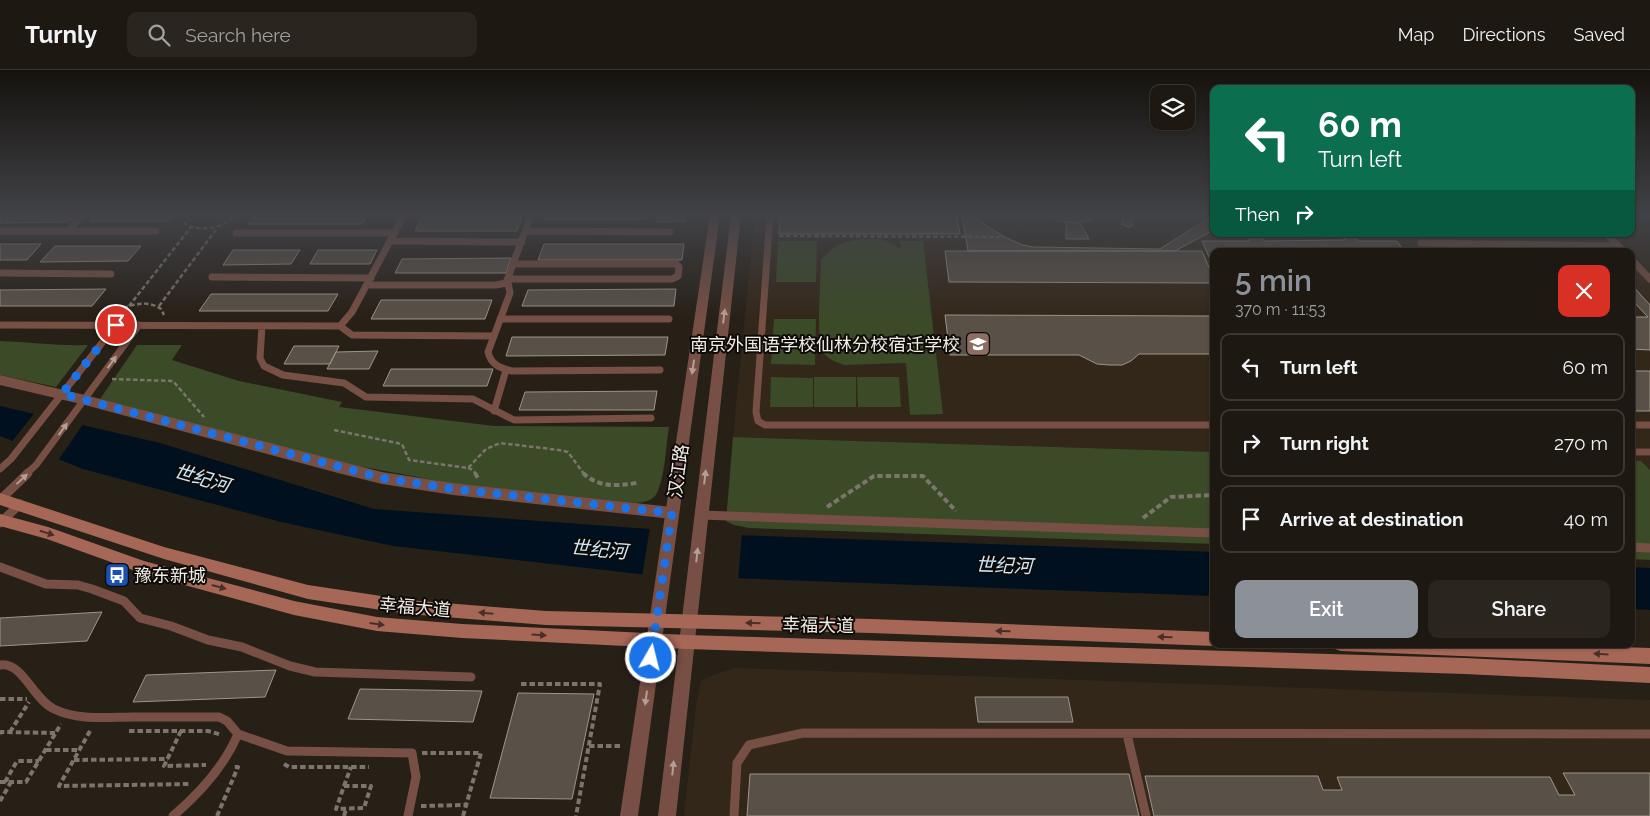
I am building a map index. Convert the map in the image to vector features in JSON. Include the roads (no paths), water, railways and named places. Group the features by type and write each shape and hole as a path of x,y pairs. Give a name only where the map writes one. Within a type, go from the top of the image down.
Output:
{"main road":[{"name":"幸福大道","path":"0,499 20,504 164,554 308,592 408,607 546,618 872,626 1210,639"},
{"name":"幸福大道","path":"1,521 48,533 144,567 285,606 377,624 462,631 687,642 1465,666 1650,676"},
{"path":"1558,648 1650,656"}],"street":[{"name":"汉江路","path":"629,816 710,250"},
{"name":"汉江路","path":"667,816 732,250"},
{"path":"0,380 85,400 338,468 382,478 671,518"}],"lane":[{"path":"0,325 340,326 352,312 387,250"},
{"path":"519,250 509,280 511,289 488,352 489,357 497,367 506,370 660,370"},
{"path":"767,250 756,412 758,421 765,425 1210,425"},
{"path":"367,285 496,285 509,280 672,279 678,276 679,268 676,264 514,264"},
{"path":"1635,264 1650,279"},
{"path":"0,273 111,274"},
{"path":"212,277 371,278"},
{"path":"500,319 669,319"},
{"path":"0,469 17,452 116,325"},
{"path":"0,499 36,466 140,325"},
{"path":"262,326 260,358 264,366 283,375 344,383 366,397 473,400 486,403 503,417 514,420 652,418"},
{"path":"340,326 352,335 494,336"},
{"path":"494,411 506,370"},
{"path":"1635,425 1650,425"},
{"path":"1635,452 1650,452"},
{"path":"1,521 20,504"},
{"path":"700,520 1210,533"},
{"path":"1635,547 1650,548"},
{"path":"0,567 46,584 92,589 124,601 140,618 171,626 208,640 242,647 290,666 315,672 471,677"},
{"path":"0,665 6,664 20,670 28,685 42,700 54,708 82,717 218,717 227,721 237,737 287,751 412,753 417,767 417,776 408,816"},
{"path":"734,816 737,763 749,746 775,738 803,733 1650,734"},
{"path":"1127,734 1146,816"},
{"path":"173,816 201,790 237,737"}],"water":[{"name":"世纪河","path":"0,406 160,443 374,509 733,535 1210,552 1210,596 648,575 393,546 281,522 83,469 0,436"},
{"path":"1635,567 1650,568 1650,610 1635,609"}],"place":[{"name":"南京外国语学校仙林分校宿迁学校","path":"978,344"},
{"name":"豫东新城","path":"117,575"}]}
